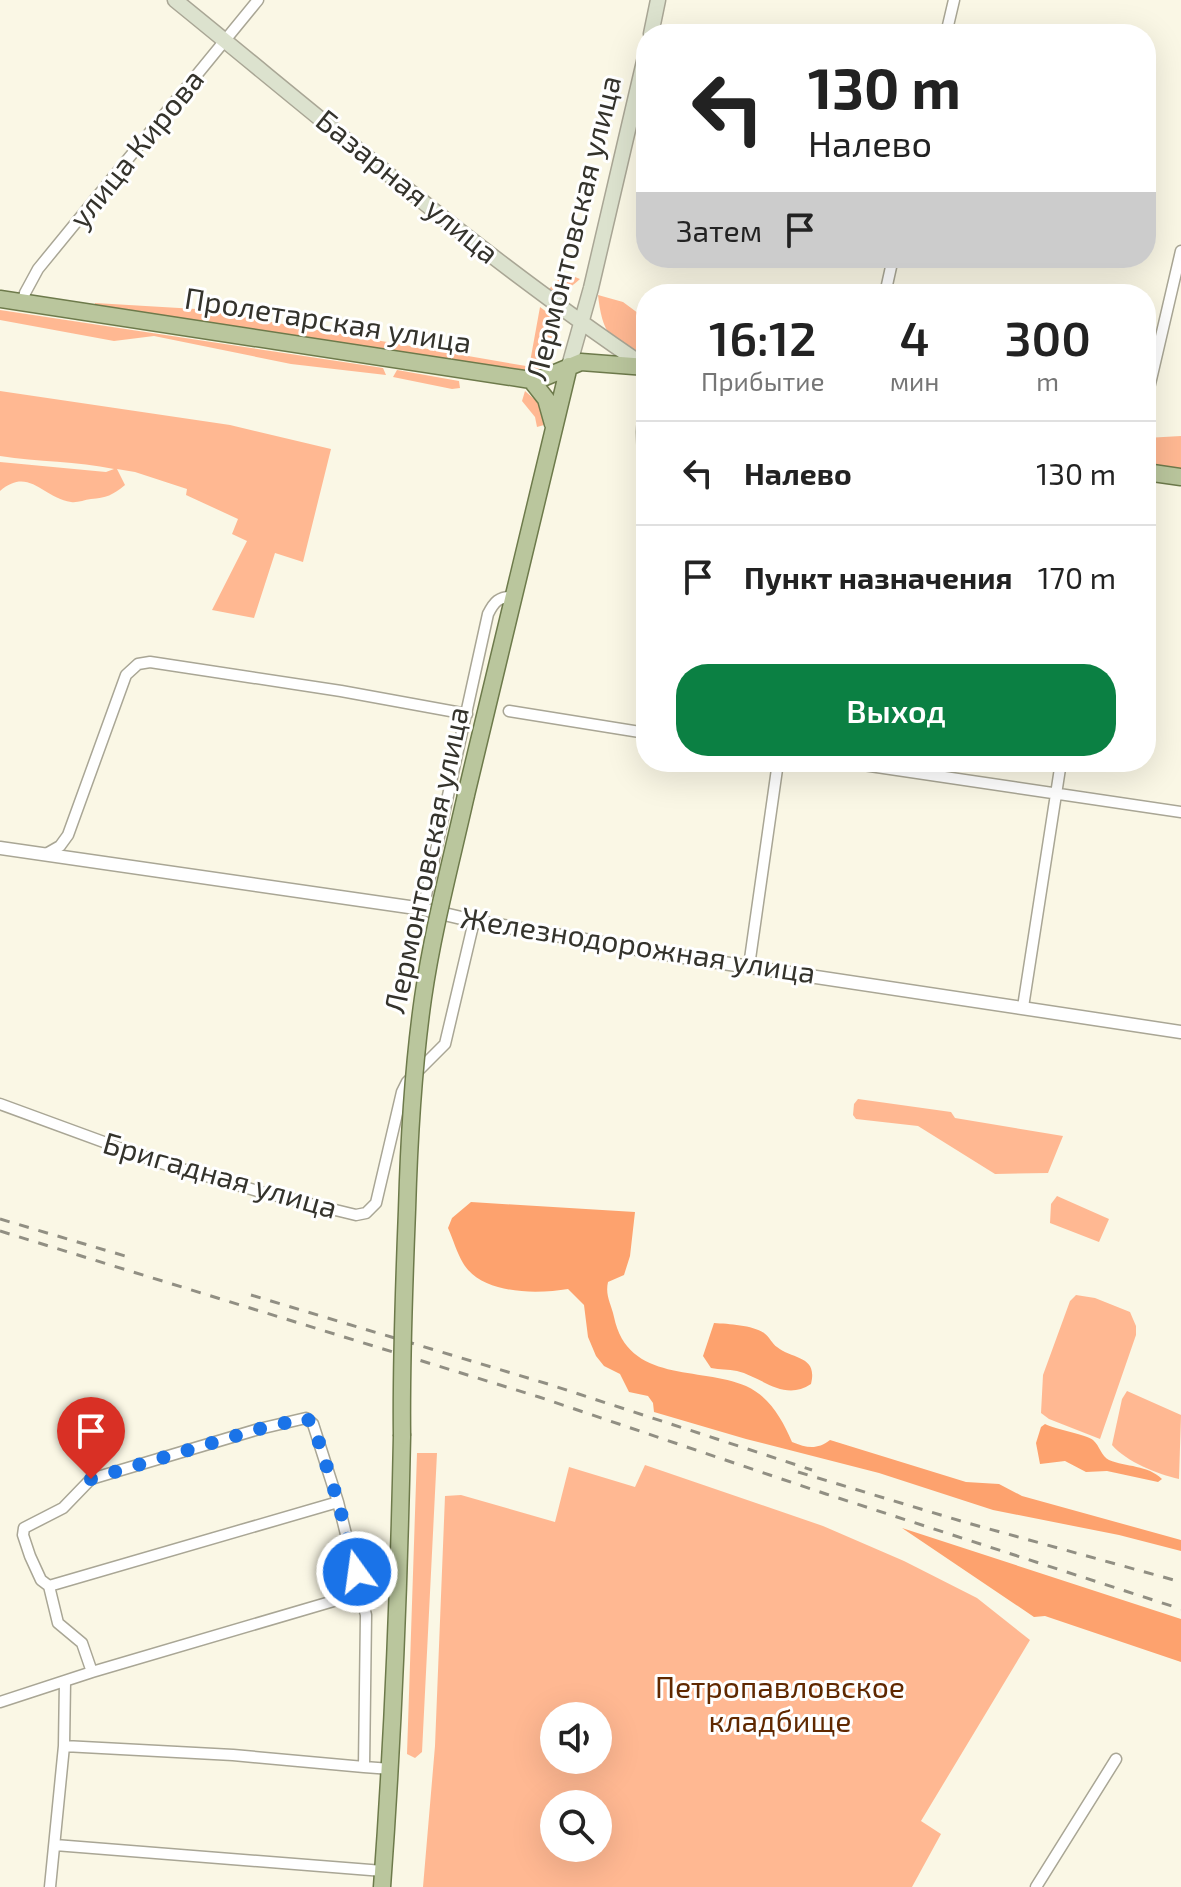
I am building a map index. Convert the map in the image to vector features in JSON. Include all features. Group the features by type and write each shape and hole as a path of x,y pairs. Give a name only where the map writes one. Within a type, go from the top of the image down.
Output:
{"main road":[{"name":"Базарная улица","path":"175,0 469,239 636,362"},
{"path":"653,24 658,0"},
{"name":"Лермонтовская улица","path":"382,1879 391,1769 399,1582 404,1267 415,1064 423,998 435,927 466,795 636,94"},
{"name":"Пролетарская улица","path":"0,299 531,380 581,362 636,368"},
{"path":"531,380 549,405 553,430"},
{"path":"1156,473 1181,477"}],"street":[{"name":"улица Кирова","path":"23,302 38,269 258,0"},
{"path":"948,24 954,0"},
{"path":"1156,358 1181,251"},
{"path":"423,909 488,614 494,602 513,597"},
{"path":"44,855 54,851 68,835 126,675 138,664 150,662 341,691 467,714"},
{"path":"509,711 636,731"},
{"path":"749,966 777,772"},
{"path":"908,772 1181,812"},
{"path":"1023,1007 1060,772"},
{"path":"68,835 69,849 81,860"},
{"name":"Железнодорожная улица","path":"0,848 423,909 474,921 749,966 1181,1032"},
{"name":"Бригадная улица","path":"0,1104 161,1163 261,1192 356,1215 366,1213 376,1203 402,1092 407,1082 445,1044 474,921"},
{"path":"92,1672 82,1643 58,1623 49,1586 41,1580 30,1556 24,1528 63,1508 91,1479 306,1418 313,1424 363,1595 366,1615 364,1767"},
{"path":"49,1586 338,1502"},
{"path":"0,1702 92,1672 363,1595"},
{"path":"50,1887 64,1746 65,1681"},
{"path":"64,1746 233,1755 391,1769"},
{"path":"1036,1887 1116,1759"},
{"path":"55,1845 382,1879"}],"green space":[{"path":"565,273 580,279 562,291 549,289"},
{"path":"598,295 623,302 636,312 636,354 616,342 602,318"},
{"path":"95,303 196,309 526,366 525,373 94,310"},
{"path":"540,307 556,319 553,345 548,360 528,373"},
{"path":"0,310 383,368 386,375 291,364 154,336 114,341 0,320"},
{"path":"397,370 459,381 460,388 393,377"},
{"path":"0,391 230,425 331,449 303,562 275,553 254,618 212,610 247,541 232,534 238,519 186,495 187,489 117,469 125,485 101,498 71,502 28,482 10,484 0,491 0,462 106,472 114,469 0,456"},
{"path":"525,391 540,404 544,425 537,427 535,417 522,401"},
{"path":"1181,436 1181,470 1156,466 1156,437"},
{"path":"858,1099 951,1112 955,1118 1063,1136 1048,1173 995,1174 918,1126 856,1119 853,1115 854,1104"},
{"path":"1057,1196 1109,1219 1099,1242 1050,1223 1051,1204"},
{"path":"1076,1295 1095,1298 1130,1312 1136,1326 1136,1335 1100,1439 1041,1413 1043,1375 1070,1301"},
{"path":"1127,1391 1181,1415 1179,1479 1143,1466 1112,1445 1122,1399"},
{"path":"417,1453 437,1453 422,1752 415,1758 407,1754"},
{"name":"Петропавловское кладбище","path":"645,1465 823,1526 904,1561 977,1598 1030,1640 921,1821 941,1834 912,1887 423,1887 435,1746 445,1496 461,1495 555,1522 569,1467 635,1487"}],"shaded area":[{"path":"471,1202 635,1212 630,1256 624,1275 608,1282 607,1287 622,1338 634,1353 650,1363 746,1386 762,1396 774,1410 792,1442 812,1447 830,1440 966,1482 999,1484 1022,1496 1181,1540 1181,1551 1119,1535 993,1510 879,1473 654,1412 648,1396 629,1392 620,1374 604,1366 596,1356 588,1337 584,1305 568,1289 541,1292 511,1290 496,1287 472,1274 463,1263 448,1228 452,1218"},
{"path":"714,1323 733,1324 764,1333 777,1347 808,1363 811,1384 801,1389 782,1389 737,1371 711,1368 703,1356"},
{"path":"1045,1424 1090,1438 1109,1460 1144,1469 1162,1479 1158,1482 1107,1471 1086,1472 1065,1461 1040,1464 1036,1443"},
{"path":"902,1528 1181,1619 1181,1662 1045,1616 1034,1617"}],"railway":[{"path":"0,1219 125,1256"},
{"path":"0,1231 539,1397 1181,1609"},
{"path":"251,1295 548,1384 812,1470"},
{"path":"798,1472 1181,1582"}],"route":[{"path":"91,1479 306,1418 313,1424 357,1572"}]}
